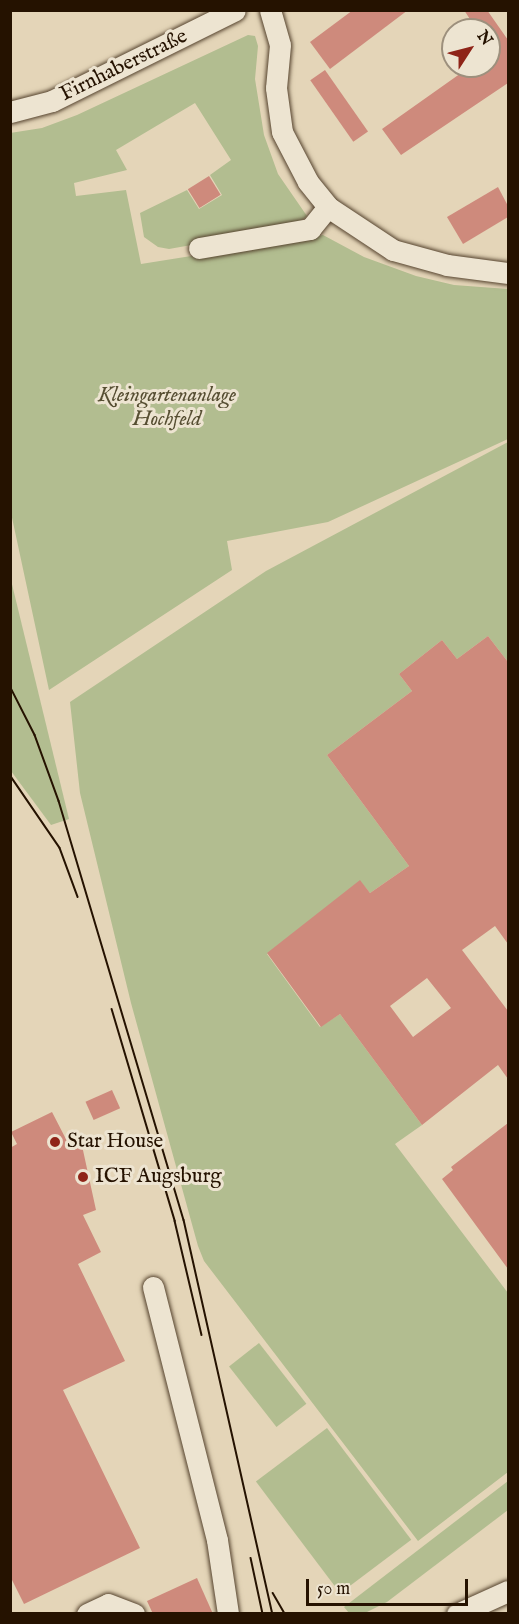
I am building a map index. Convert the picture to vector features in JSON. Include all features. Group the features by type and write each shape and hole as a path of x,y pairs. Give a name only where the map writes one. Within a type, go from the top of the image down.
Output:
{"street":[{"name":"Firnhaberstraße","path":"10,112 52,101 235,10"},
{"path":"270,10 280,45 276,88 282,132 308,182 328,207 393,250 447,265 508,273"},
{"path":"200,248 310,229 328,207"},
{"path":"153,1287 217,1540 228,1614"},
{"path":"457,1614 508,1591"},
{"path":"87,1614 108,1604 134,1614"}],"green space":[{"name":"Kleingartenanlage Hochfeld","path":"248,35 255,36 258,46 255,79 264,135 278,174 307,216 293,227 169,249 158,247 144,237 140,213 187,190 199,209 222,195 210,175 231,160 195,103 116,150 127,170 74,183 76,196 126,190 141,264 323,235 364,257 416,276 454,285 508,289 508,439 328,522 227,541 232,570 49,690 11,513 10,133 42,128 77,115"},
{"path":"508,442 508,662 488,636 457,659 442,640 399,674 412,691 327,755 409,866 370,893 360,881 267,954 320,1027 340,1014 422,1125 395,1144 508,1293 508,1472 418,1541 204,1261 131,1003 80,793 70,702 266,571"},
{"path":"10,576 69,819 51,825 11,771"},
{"path":"259,1343 306,1404 276,1427 229,1366"},
{"path":"327,1428 411,1540 340,1593 256,1482"},
{"path":"508,1481 508,1510 387,1602 365,1613 349,1613 344,1607"}],"building":[{"path":"353,10 408,10 330,69 310,42"},
{"path":"464,10 487,10 493,18 469,18"},
{"path":"501,30 508,40 508,83 401,155 382,129 454,78 501,78"},
{"path":"325,70 368,131 353,142 310,80"},
{"path":"209,176 221,195 199,208 188,189"},
{"path":"498,187 508,206 508,217 463,244 447,217"},
{"path":"488,636 508,662 508,944 495,926 462,950 508,1011 508,1079 498,1065 422,1125 340,1014 321,1027 267,953 360,880 370,893 409,866 327,755 412,691 399,674 442,640 457,659","holes":["427,978 451,1008 413,1037 390,1006"]},
{"path":"112,1090 120,1108 94,1120 86,1102"},
{"path":"52,1112 69,1145 81,1141 96,1210 83,1215 101,1252 78,1264 125,1361 63,1390 140,1548 24,1604 10,1576 10,1148 17,1144 11,1132"},
{"path":"508,1123 508,1269 442,1179 453,1170 451,1167"},
{"path":"197,1578 213,1614 153,1614 147,1601"}],"tram line":[{"path":"10,686 35,735 59,801 184,1220 273,1614"},
{"path":"10,775 60,848 78,897"},
{"path":"112,1009 175,1221 202,1335"},
{"path":"251,1558 263,1614"},
{"path":"273,1593 285,1614"}],"place":[{"name":"Star House","path":"55,1142"},
{"name":"ICF Augsburg","path":"83,1177"}]}
